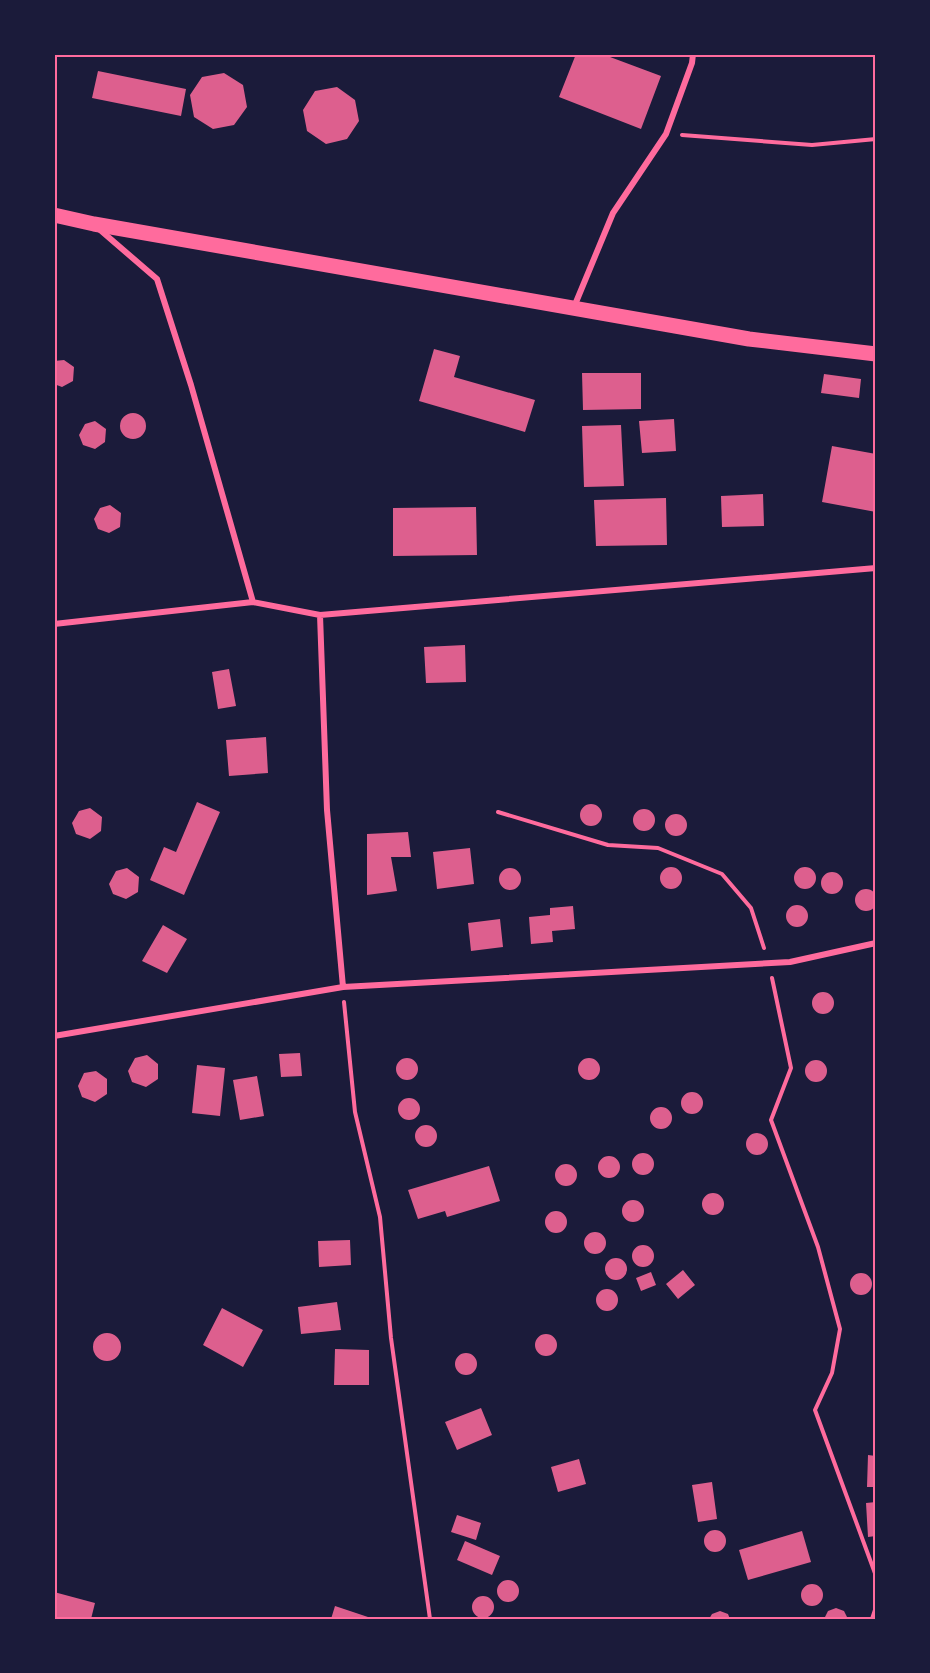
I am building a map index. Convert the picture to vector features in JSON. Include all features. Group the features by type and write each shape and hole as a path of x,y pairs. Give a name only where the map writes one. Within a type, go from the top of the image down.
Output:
{"main road":[{"path":"54,214 94,224 749,339 876,354"}],"street":[{"path":"574,308 613,213 666,134 692,63 693,54"},
{"path":"94,224 157,279 191,385 253,602"},
{"path":"54,624 253,602 320,615 876,567"},
{"path":"320,615 327,810 343,987"},
{"path":"54,1036 343,987 790,962 876,943"}],"path":[{"path":"666,134 812,145 876,139"},
{"path":"498,812 608,845 658,848 722,874 751,908 769,963 791,1068 771,1120 818,1247 840,1329 832,1373 815,1410 876,1576"},
{"path":"343,987 355,1112 380,1218 391,1338 430,1619"},
{"path":"872,1619 876,1607"}],"building":[{"path":"576,54 602,54 661,76 641,129 559,97"},
{"path":"98,71 186,89 181,116 92,98"},
{"path":"224,73 243,85 247,107 234,125 213,129 194,117 190,95 202,77"},
{"path":"337,87 355,100 359,121 347,139 326,144 307,131 303,110 315,91"},
{"path":"54,275 57,277 57,290 54,292"},
{"path":"434,349 460,356 454,377 535,400 525,432 419,401"},
{"path":"64,360 74,367 73,381 62,387 54,384 54,361"},
{"path":"582,373 641,373 641,409 583,410"},
{"path":"824,374 861,379 859,398 821,393"},
{"path":"133,413 142,417 146,426 142,435 133,439 124,435 120,426 124,417"},
{"path":"674,419 676,451 642,453 639,421"},
{"path":"95,421 106,429 105,442 95,449 83,445 79,435 85,424"},
{"path":"621,425 624,486 584,487 582,426"},
{"path":"832,446 876,454 876,512 822,502"},
{"path":"763,494 764,526 722,527 721,496"},
{"path":"666,498 667,545 596,546 594,500"},
{"path":"110,505 121,513 120,527 109,533 98,529 94,519 100,508"},
{"path":"476,507 477,555 393,556 393,508"},
{"path":"465,645 466,682 426,683 424,647"},
{"path":"229,669 236,706 218,709 212,672"},
{"path":"266,737 268,773 229,776 226,740"},
{"path":"197,802 220,812 184,895 150,880 164,847 176,852"},
{"path":"591,804 599,807 602,815 599,823 591,826 583,823 580,815 583,807"},
{"path":"90,808 102,817 101,831 90,839 76,834 72,823 79,811"},
{"path":"644,809 652,812 655,820 652,828 644,831 636,828 633,820 636,812"},
{"path":"676,814 684,817 687,825 684,833 676,836 668,833 665,825 668,817"},
{"path":"408,832 411,857 391,857 397,891 367,895 367,834"},
{"path":"470,848 474,884 437,889 433,852"},
{"path":"671,867 679,870 682,878 679,886 671,889 663,886 660,878 663,870"},
{"path":"805,867 813,870 816,878 813,886 805,889 797,886 794,878 797,870"},
{"path":"127,868 139,877 138,892 126,899 113,894 109,884 116,871"},
{"path":"510,868 518,871 521,879 518,887 510,890 502,887 499,879 502,871"},
{"path":"832,872 840,875 843,883 840,891 832,894 824,891 821,883 824,875"},
{"path":"866,889 874,892 877,900 874,908 866,911 858,908 855,900 858,892"},
{"path":"797,905 805,908 808,916 805,924 797,927 789,924 786,916 789,908"},
{"path":"573,906 575,929 552,931 553,942 531,944 529,917 550,915 550,908"},
{"path":"500,919 503,947 471,951 468,923"},
{"path":"163,925 187,939 167,973 142,961"},
{"path":"823,992 831,995 834,1003 831,1011 823,1014 815,1011 812,1003 815,995"},
{"path":"300,1053 302,1076 281,1077 279,1054"},
{"path":"147,1055 158,1064 158,1079 146,1087 132,1082 128,1071 135,1058"},
{"path":"407,1058 415,1061 418,1069 415,1077 407,1080 399,1077 396,1069 399,1061"},
{"path":"589,1058 597,1061 600,1069 597,1077 589,1080 581,1077 578,1069 581,1061"},
{"path":"816,1060 824,1063 827,1071 824,1079 816,1082 808,1079 805,1071 808,1063"},
{"path":"197,1065 225,1068 220,1116 192,1113"},
{"path":"54,1071 57,1073 54,1089"},
{"path":"96,1071 107,1079 107,1094 95,1102 82,1097 78,1086 84,1073"},
{"path":"257,1076 264,1116 240,1120 233,1080"},
{"path":"692,1092 700,1095 703,1103 700,1111 692,1114 684,1111 681,1103 684,1095"},
{"path":"409,1098 417,1101 420,1109 417,1117 409,1120 401,1117 398,1109 401,1101"},
{"path":"661,1107 669,1110 672,1118 669,1126 661,1129 653,1126 650,1118 653,1110"},
{"path":"426,1125 434,1128 437,1136 434,1144 426,1147 418,1144 415,1136 418,1128"},
{"path":"757,1133 765,1136 768,1144 765,1152 757,1155 749,1152 746,1144 749,1136"},
{"path":"643,1153 651,1156 654,1164 651,1172 643,1175 635,1172 632,1164 635,1156"},
{"path":"609,1156 617,1159 620,1167 617,1175 609,1178 601,1175 598,1167 601,1159"},
{"path":"566,1164 574,1167 577,1175 574,1183 566,1186 558,1183 555,1175 558,1167"},
{"path":"489,1166 500,1201 447,1217 445,1211 418,1219 408,1190"},
{"path":"713,1193 721,1196 724,1204 721,1212 713,1215 705,1212 702,1204 705,1196"},
{"path":"633,1200 641,1203 644,1211 641,1219 633,1222 625,1219 622,1211 625,1203"},
{"path":"556,1211 564,1214 567,1222 564,1230 556,1233 548,1230 545,1222 548,1214"},
{"path":"595,1232 603,1235 606,1243 603,1251 595,1254 587,1251 584,1243 587,1235"},
{"path":"350,1240 351,1265 319,1267 318,1241"},
{"path":"643,1245 651,1248 654,1256 651,1264 643,1267 635,1264 632,1256 635,1248"},
{"path":"616,1258 624,1261 627,1269 624,1277 616,1280 608,1277 605,1269 608,1261"},
{"path":"683,1270 695,1285 678,1299 666,1284"},
{"path":"651,1272 656,1285 641,1291 636,1278"},
{"path":"861,1273 869,1276 872,1284 869,1292 861,1295 853,1292 850,1284 853,1276"},
{"path":"607,1289 615,1292 618,1300 615,1308 607,1311 599,1308 596,1300 599,1292"},
{"path":"337,1302 341,1330 301,1334 298,1307"},
{"path":"222,1308 263,1330 243,1367 203,1345"},
{"path":"107,1333 117,1337 121,1347 117,1357 107,1361 97,1357 93,1347 97,1337"},
{"path":"546,1334 554,1337 557,1345 554,1353 546,1356 538,1353 535,1345 538,1337"},
{"path":"335,1349 369,1350 369,1385 334,1385"},
{"path":"466,1353 474,1356 477,1364 474,1372 466,1375 458,1372 455,1364 458,1356"},
{"path":"481,1408 492,1435 457,1450 445,1422"},
{"path":"868,1455 876,1456 876,1487 867,1487"},
{"path":"579,1459 586,1484 558,1492 551,1467"},
{"path":"712,1482 717,1519 698,1522 692,1485"},
{"path":"876,1502 876,1536 868,1537 866,1503"},
{"path":"457,1515 481,1523 476,1540 451,1532"},
{"path":"715,1530 723,1533 726,1541 723,1549 715,1552 707,1549 704,1541 707,1533"},
{"path":"802,1531 811,1562 748,1580 739,1550"},
{"path":"465,1541 500,1556 492,1575 457,1560"},
{"path":"508,1580 516,1583 519,1591 516,1599 508,1602 500,1599 497,1591 500,1583"},
{"path":"812,1584 820,1587 823,1595 820,1603 812,1606 804,1603 801,1595 804,1587"},
{"path":"54,1592 95,1603 91,1619 54,1619"},
{"path":"483,1596 491,1599 494,1607 491,1615 483,1618 475,1615 472,1607 475,1599"},
{"path":"335,1606 374,1619 331,1619"},
{"path":"836,1608 844,1611 848,1619 824,1619 828,1611"},
{"path":"720,1611 728,1614 730,1619 709,1619 712,1614"}]}
